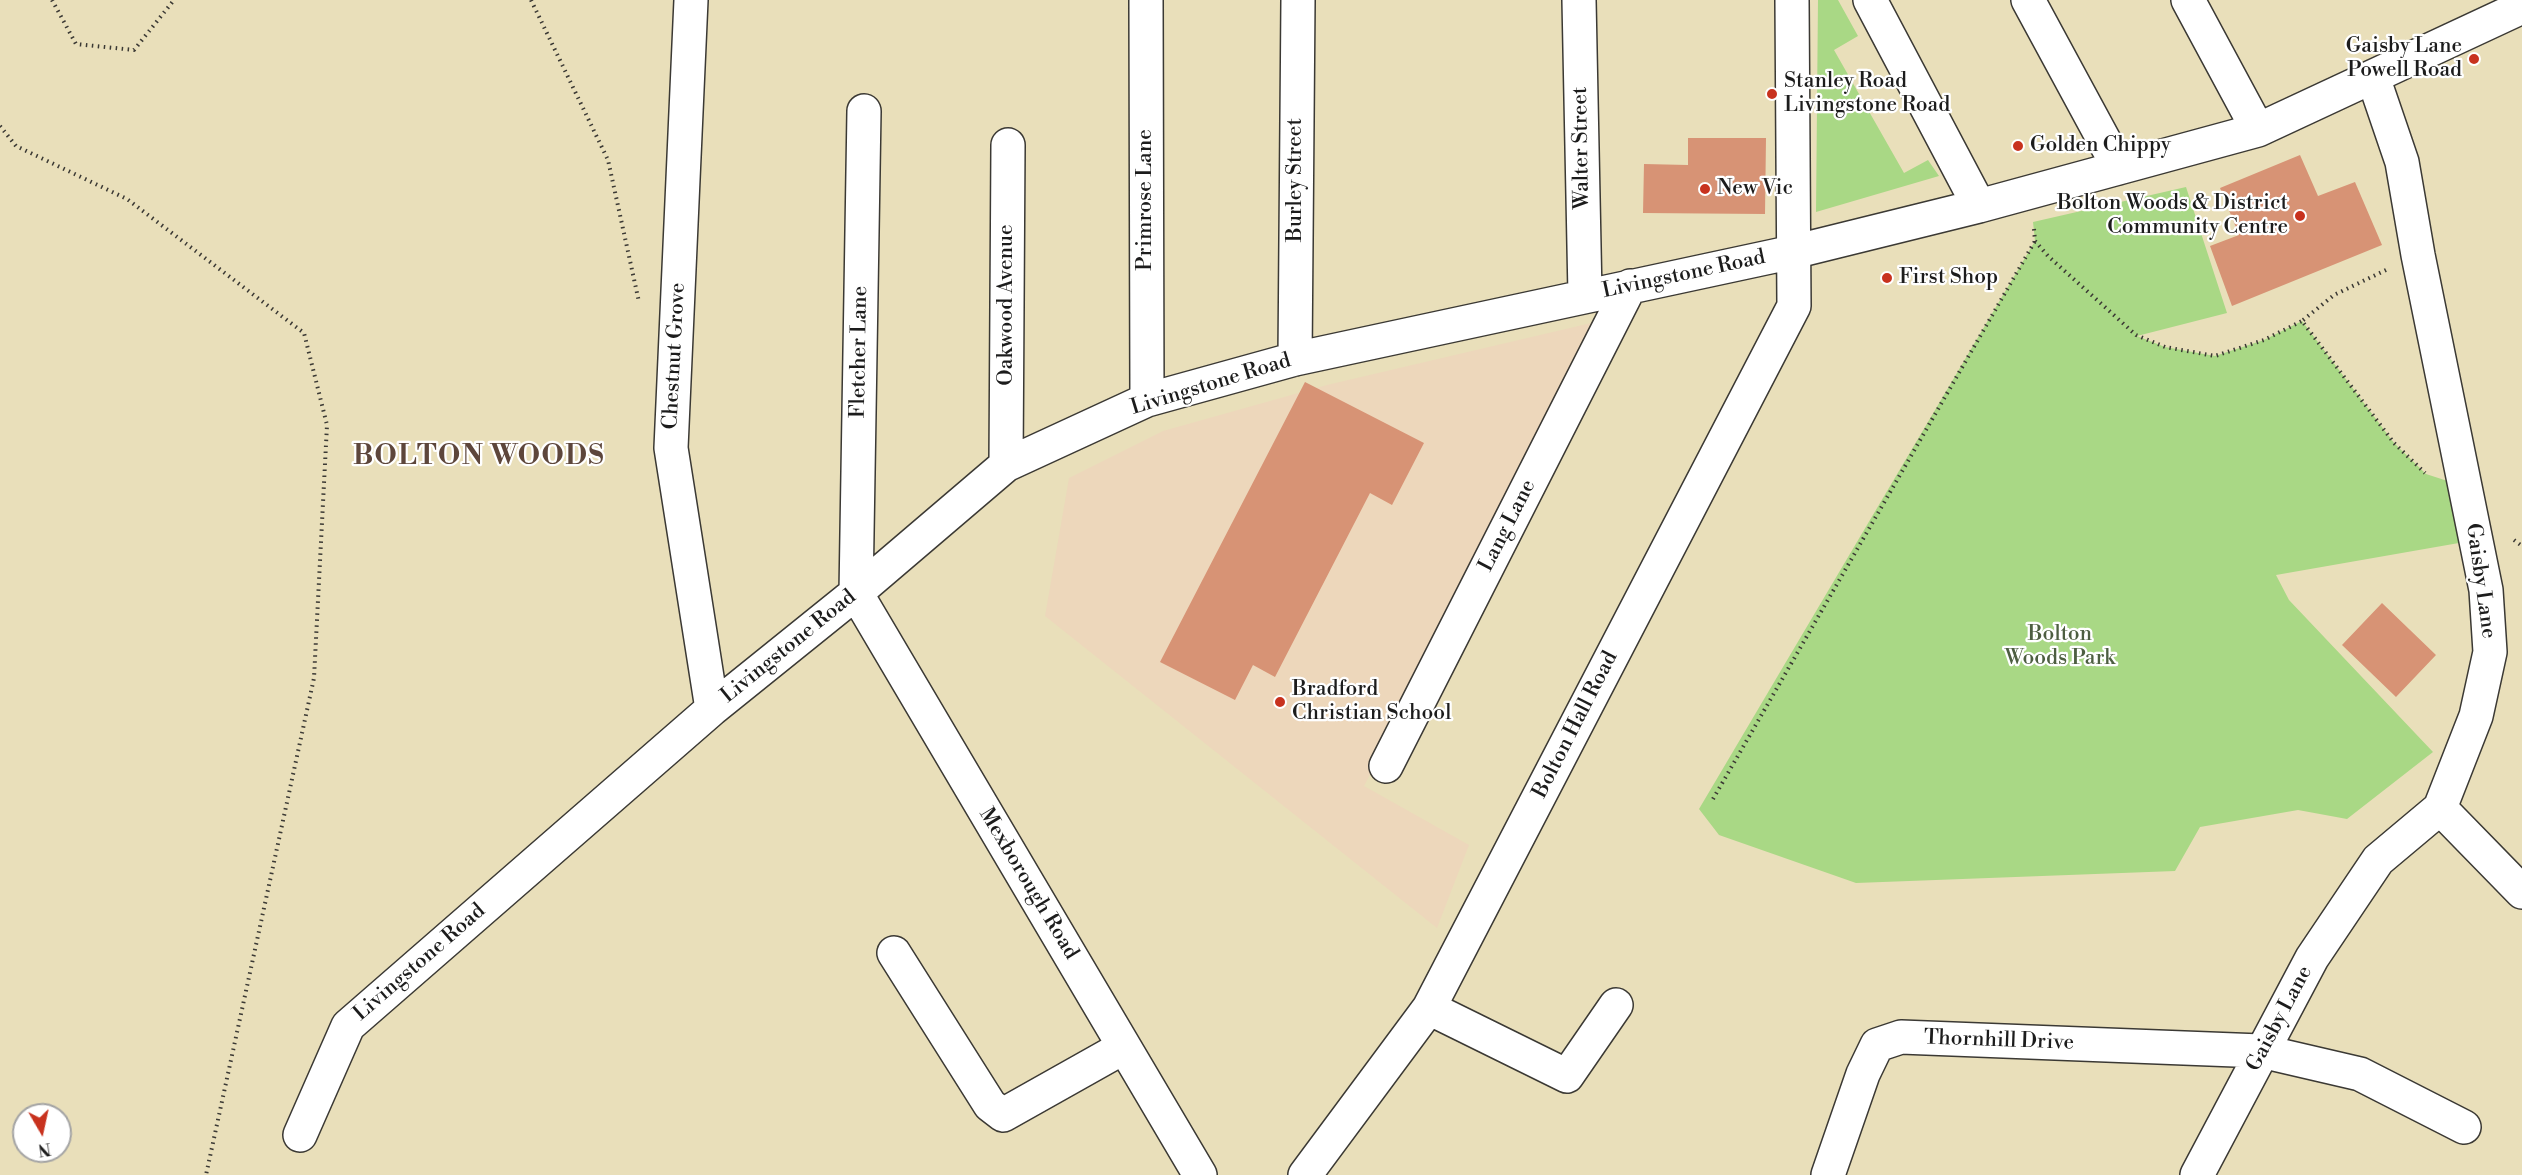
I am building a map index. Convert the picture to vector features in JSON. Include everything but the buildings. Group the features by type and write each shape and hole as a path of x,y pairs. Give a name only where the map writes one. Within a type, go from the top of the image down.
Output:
{"street":[{"name":"Chestnut Grove","path":"691,0 671,448 712,709"},
{"name":"Primrose Lane","path":"1146,0 1147,400"},
{"name":"Burley Street","path":"1295,359 1298,0"},
{"name":"Walter Street","path":"1579,0 1585,296"},
{"name":"Bolton Hall Road","path":"1305,1175 1429,1008 1794,306 1792,0"},
{"path":"1870,0 1979,206"},
{"path":"2028,0 2119,168"},
{"path":"2188,0 2258,130"},
{"path":"2373,76 2522,7"},
{"name":"Livingstone Road","path":"300,1135 348,1026 712,709 856,593 1006,465 1147,400 1295,359 1793,252 1979,206 2258,130 2373,76"},
{"name":"Gaisby Lane","path":"2197,1175 2312,958 2378,860 2440,808 2476,716 2490,652 2486,590 2418,255 2402,162 2373,76"},
{"name":"Fletcher Lane","path":"856,593 864,111"},
{"name":"Oakwood Avenue","path":"1006,465 1008,145"},
{"name":"Lang Lane","path":"1386,766 1630,286"},
{"name":"Mexborough Road","path":"856,593 1200,1175"},
{"path":"2440,808 2522,892"},
{"path":"894,953 990,1105 1003,1114 1124,1047"},
{"path":"1429,1008 1567,1076 1616,1005"},
{"name":"Thornhill Drive","path":"1828,1175 1863,1074 1877,1045 1901,1037 2261,1052"},
{"path":"2261,1052 2360,1074 2464,1127"}],"path":[{"path":"52,0 76,44 134,51 174,0"},
{"path":"531,0 608,160 640,310"},
{"path":"0,126 16,146 127,199 304,333 327,425 314,678 206,1175"},
{"path":"2028,193 2035,241 2048,256 2136,335 2165,348 2215,356 2264,340 2302,321 2334,295 2418,255"},
{"path":"1713,799 2035,241"},
{"path":"2302,321 2394,443 2426,474 2466,487"}],"shaded area":[{"name":"Bradford Christian School","path":"1604,320 1364,786 1469,845 1437,928 1045,616 1069,478 1163,431 1327,385"}],"green space":[{"path":"1818,0 1838,0 1858,36 1834,50 1904,173 1928,160 1939,176 1816,212"},
{"name":"Bolton Woods Park","path":"2186,187 2227,313 2137,336 2165,347 2215,356 2264,340 2302,321 2394,443 2426,474 2466,487 2476,540 2276,575 2289,600 2433,752 2347,819 2298,810 2200,827 2175,871 1856,883 1719,835 1699,809 2035,241 2033,222"}],"place":[{"name":"Gaisby Lane Powell Road","path":"2474,59"},
{"name":"Stanley Road Livingstone Road","path":"1772,94"},
{"name":"Golden Chippy","path":"2018,146"},
{"name":"New Vic","path":"1705,189"},
{"name":"Bolton Woods & District Community Centre","path":"2300,216"},
{"name":"First Shop","path":"1887,278"},
{"name":"Bradford Christian School","path":"1280,702"}],"district":[{"name":"BOLTON WOODS","path":"479,458"}]}
